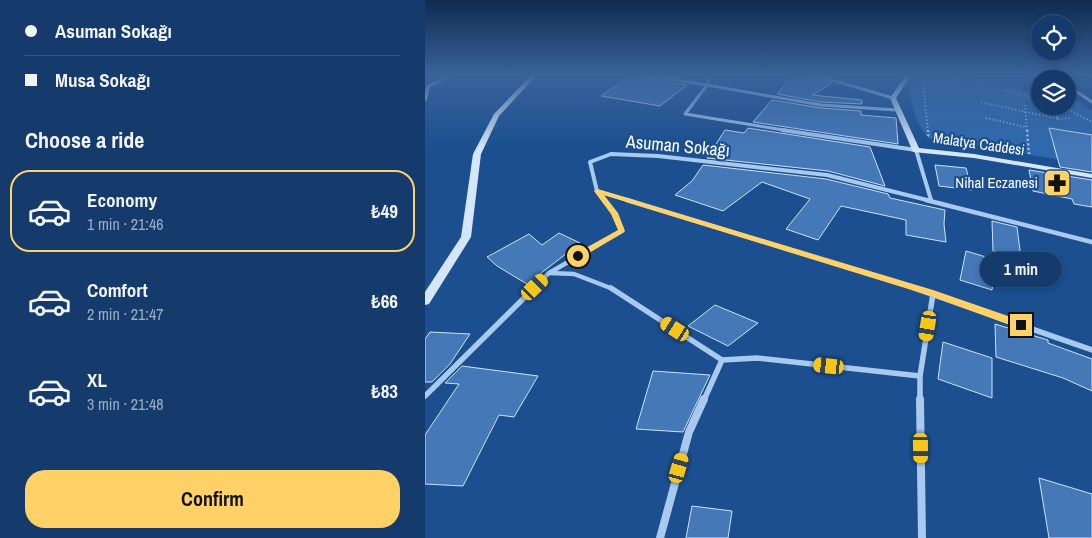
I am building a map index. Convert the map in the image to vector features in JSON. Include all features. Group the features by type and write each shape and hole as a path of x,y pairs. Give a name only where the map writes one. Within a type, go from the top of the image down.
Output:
{"street":[{"path":"425,301 466,237 477,154 496,115 510,100"},
{"path":"696,100 685,114 867,144 916,150 931,200"},
{"path":"795,100 821,105 897,110"},
{"name":"Malatya Caddesi","path":"894,100 897,110 905,120 916,150 974,156 1092,176"},
{"name":"Asuman Sokağı","path":"425,396 549,273 622,231 614,213 597,191 590,162 611,154 658,156 827,175 1092,242"},
{"path":"597,191 933,294 1092,350"},
{"path":"549,273 575,274 611,288 722,360 757,358 920,376"},
{"path":"922,538 920,376 933,294"},
{"path":"659,538 689,432 722,360"}],"path":[{"path":"925,100 928,135 933,138"},
{"path":"981,102 1058,119 1070,118"},
{"path":"1025,105 1029,151 1034,166"},
{"path":"1076,113 1092,122"},
{"path":"1056,115 1058,119"},
{"path":"986,118 1026,127"},
{"path":"1019,150 1029,151"}],"shaded area":[{"path":"911,100 1031,100 1031,115 1076,115 1076,101 1092,111 1092,165 928,138 916,119"}],"building":[{"path":"625,100 668,100 660,106"},
{"path":"772,100 821,108 861,111 861,115 896,118 898,144 753,122"},
{"path":"811,100 862,100 862,104"},
{"path":"748,128 870,147 885,186 828,171 707,158 725,130 744,133"},
{"path":"1049,128 1092,135 1092,172 1060,167"},
{"path":"703,165 826,179 888,194 890,198 945,210 946,242 906,235 906,220 841,206 818,240 786,229 810,199 762,182 723,211 675,195 692,181"},
{"path":"935,165 966,168 972,190 939,186"},
{"path":"1029,170 1092,180 1092,207 1074,204 1072,199 1033,191"},
{"path":"992,221 1017,227 1021,258 993,251"},
{"path":"559,233 580,243 527,284 497,266 487,257 529,234 542,245"},
{"path":"966,251 996,260 992,290 960,280"},
{"path":"715,305 758,323 728,346 688,326"},
{"path":"995,324 1048,340 1048,343 1092,359 1092,391 1063,378 996,357"},
{"path":"430,332 470,334 450,364 432,382 425,382 425,339"},
{"path":"943,342 992,358 992,398 938,379"},
{"path":"462,366 538,376 514,417 499,415 463,486 425,484 425,435 459,384 445,383"},
{"path":"653,371 710,375 683,432 636,429"},
{"path":"1039,478 1092,494 1092,538 1049,538"},
{"path":"692,506 732,511 728,538 686,538"}],"place":[{"name":"Nihal Eczanesi","path":"1057,183"}],"route":[{"path":"578,256 622,231 614,213 597,191 933,294 1021,325"}]}
